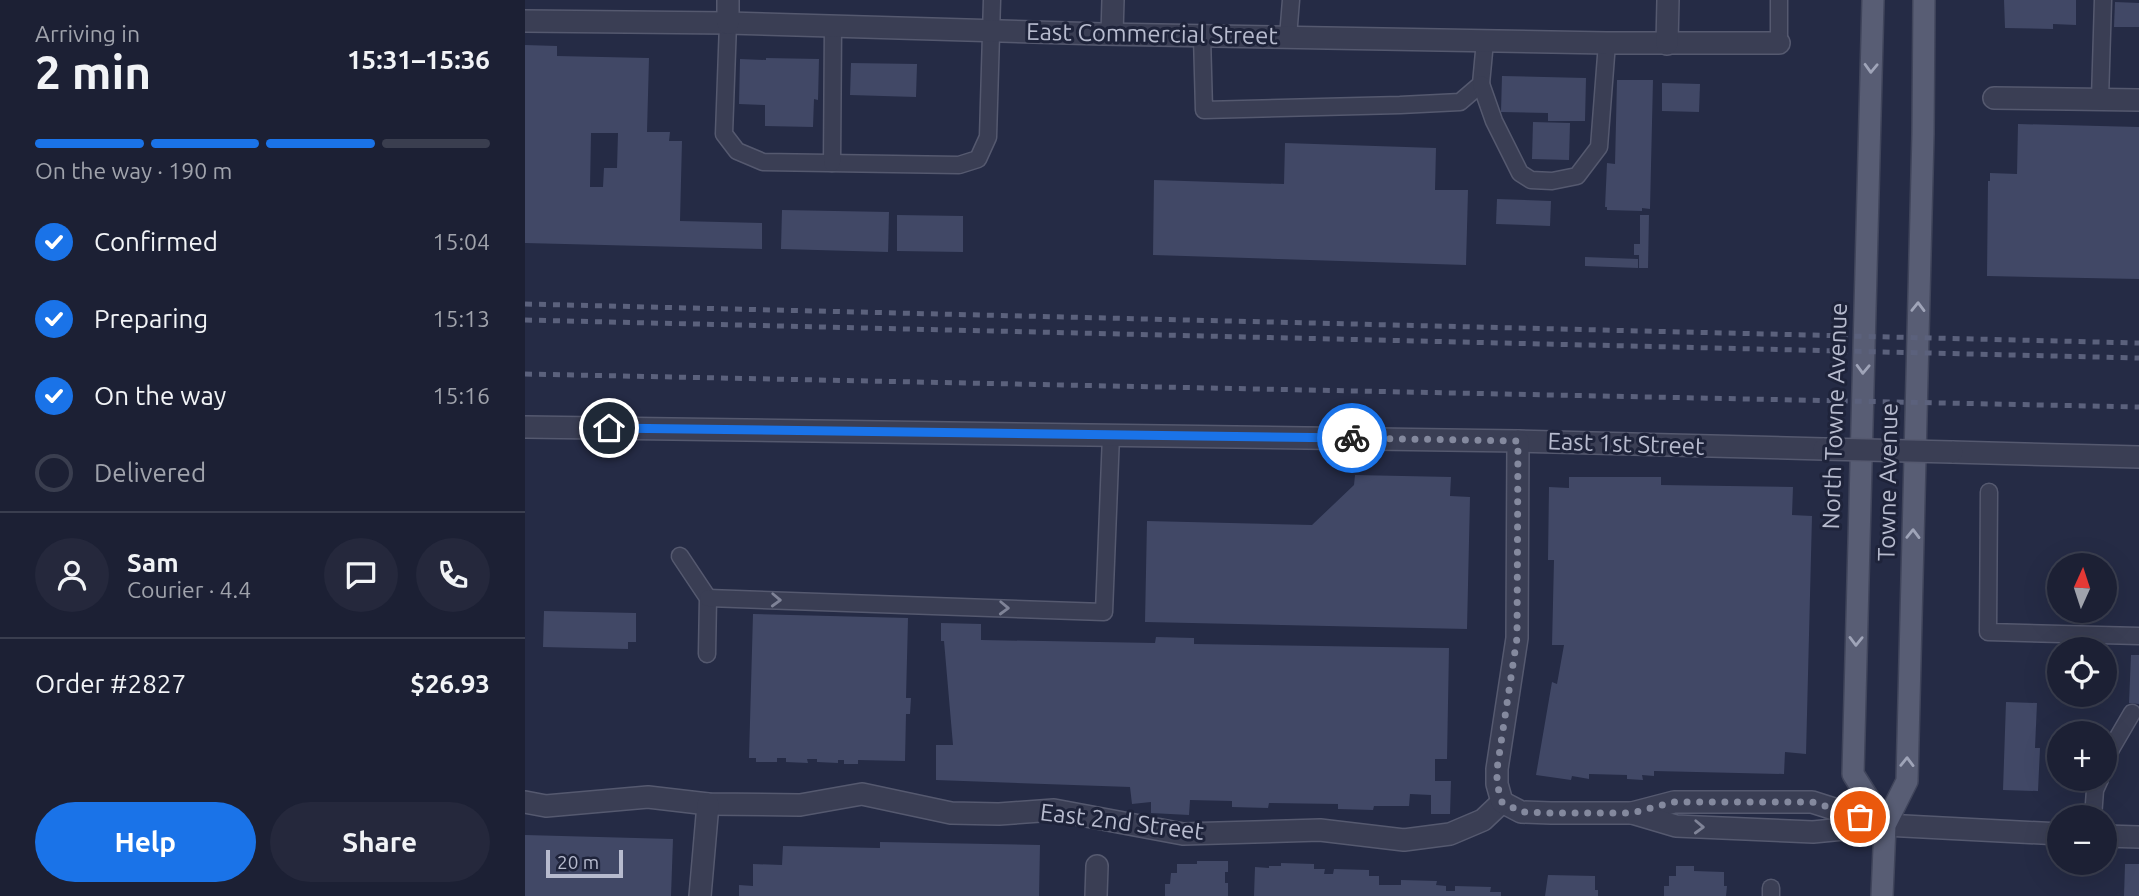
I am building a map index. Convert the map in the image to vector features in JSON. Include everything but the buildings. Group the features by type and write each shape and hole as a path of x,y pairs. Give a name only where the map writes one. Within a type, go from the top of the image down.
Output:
{"main road":[{"name":"North Towne Avenue","path":"1873,0 1853,774 1885,825"},
{"name":"Towne Avenue","path":"1885,825 1907,781 1924,0"},
{"path":"1882,896 1885,825"}],"street":[{"path":"727,23 728,0"},
{"path":"1112,34 1113,0"},
{"path":"1667,44 1668,0"},
{"name":"East Commercial Street","path":"525,21 727,23 1485,41 1779,43"},
{"path":"1994,98 2139,100"},
{"name":"East 1st Street","path":"525,426 1518,441 2139,457"},
{"path":"1518,441 1517,638 1497,769 1497,784 1502,802 1521,812 1632,813 1674,802 1812,802 1885,825"},
{"name":"East 2nd Street","path":"525,802 546,806 648,797 708,804 800,805 862,793 951,813 999,814 1054,810 1183,834 1319,830 1404,839 1450,834 1483,820 1502,802"},
{"path":"700,896 708,804"},
{"path":"1632,813 1676,826 1814,832 1885,825 2047,833"},
{"path":"2117,836 2139,837"},
{"path":"1096,896 1097,866"}],"lane":[{"path":"727,23 724,134 737,151 763,162 959,165 978,159 988,137 992,0"},
{"path":"1288,37 1291,0"},
{"path":"1779,0 1779,43"},
{"path":"2100,99 2103,0"},
{"path":"832,26 832,163"},
{"path":"1202,36 1204,110 1460,102 1481,85"},
{"path":"1485,41 1481,85 1494,121 1520,173 1531,180 1552,181 1577,176 1599,147 1607,43"},
{"path":"708,598 1104,612 1111,435"},
{"path":"1989,492 1989,632 2139,636"},
{"path":"680,556 708,598 707,654"},
{"path":"2117,739 2132,713"}],"railway":[{"path":"525,304 2139,343"},
{"path":"525,320 2139,358"},
{"path":"525,374 2139,407"}],"way so far":[{"path":"1352,438 1518,441 1517,638 1497,769 1497,784 1502,802 1521,812 1632,813 1674,802 1812,802 1860,817"}],"route":[{"path":"609,428 1352,438"}]}
